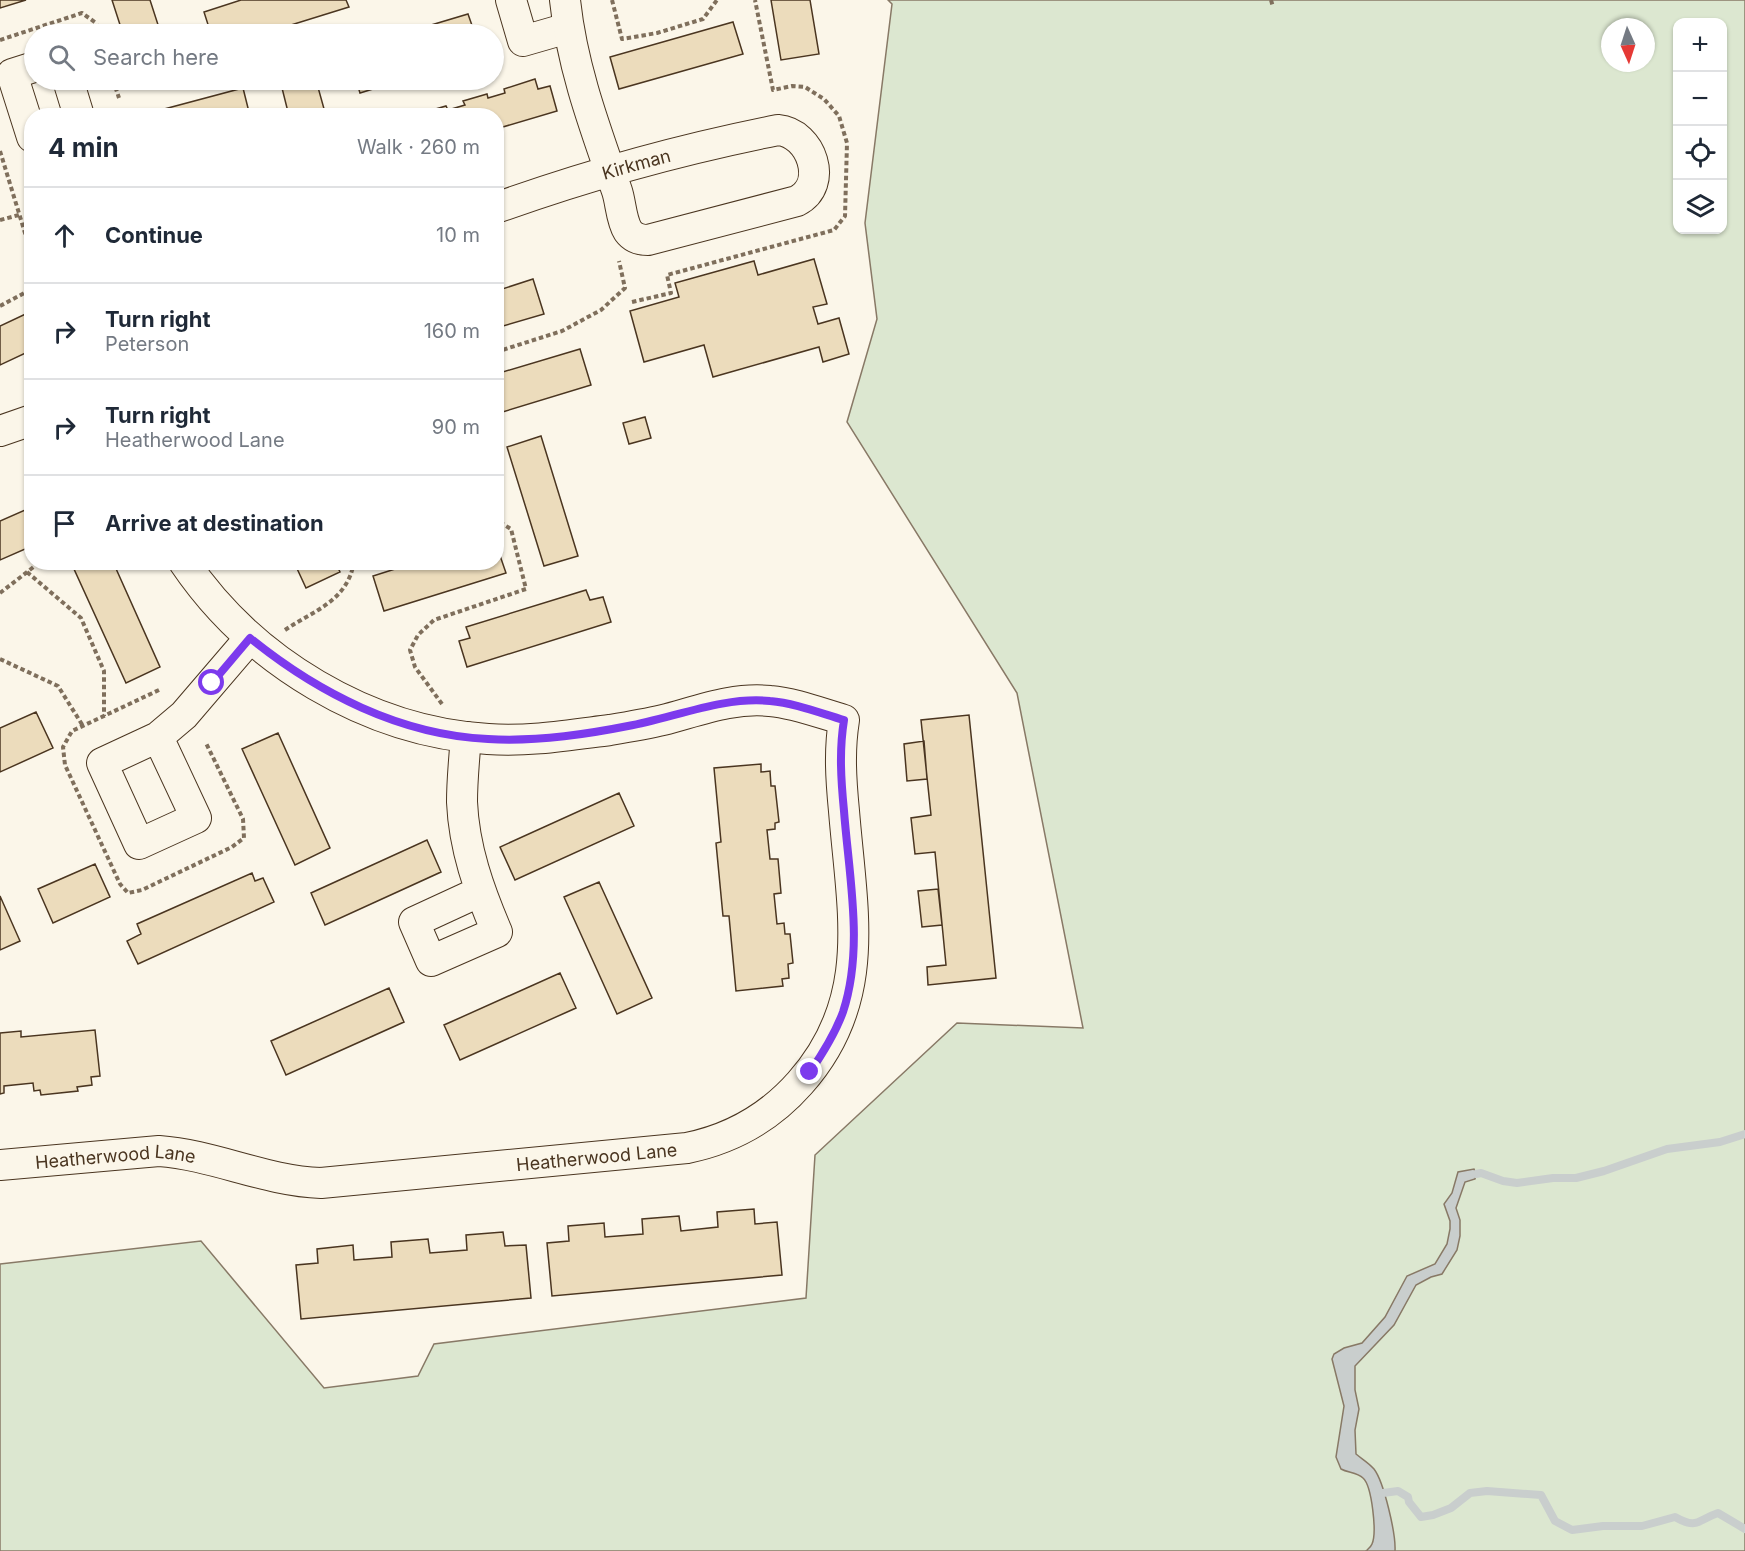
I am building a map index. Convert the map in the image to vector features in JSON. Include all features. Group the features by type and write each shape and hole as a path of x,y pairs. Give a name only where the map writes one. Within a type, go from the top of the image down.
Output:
{"street":[{"path":"511,0 522,41 567,14 585,100 609,171"},
{"path":"24,70 12,74 24,112"},
{"path":"71,90 77,108"},
{"name":"Kirkman","path":"504,205 609,171 689,149 778,130 796,135 807,146 812,162 813,179 806,196 797,201 648,240 635,238 626,228 618,194 609,171"},
{"path":"0,431 24,423"},
{"path":"190,570 220,608 260,646 318,686 357,707 415,727 466,737 462,781 464,825 479,892"},
{"path":"158,736 260,646"},
{"name":"Heatherwood Lane","path":"0,1165 159,1151 180,1154 283,1180 321,1183 652,1153 702,1145 745,1128 781,1103 810,1072 833,1035 849,992 854,948 840,768 844,720 784,703 755,700 727,703 663,720 610,730 508,740 466,737"}],"path":[{"path":"612,0 622,39 657,33 703,18 717,0"},
{"path":"1271,0 1274,7"},
{"path":"49,24 82,13 97,24"},
{"path":"0,40 24,32"},
{"path":"116,90 119,98"},
{"path":"0,151 24,231"},
{"path":"0,220 19,215"},
{"path":"504,349 562,331 601,310 625,288 616,252"},
{"path":"0,306 24,293"},
{"path":"445,707 415,667 410,650 418,635 434,620 526,589 511,529 504,525"},
{"path":"0,593 31,570"},
{"path":"260,646 334,599 351,578 352,570"},
{"path":"27,573 81,618 104,671 104,716"},
{"path":"0,659 58,686 83,726"}],"green space":[{"path":"888,0 1745,0 1745,1551 0,1551 0,1264 201,1241 324,1388 418,1376 434,1344 806,1298 815,1155 957,1023 1083,1028 1017,693 847,422 877,319 865,223 892,4"}],"shaded area":[{"path":"1474,1169 1475,1179 1465,1182 1456,1208 1460,1220 1457,1250 1442,1274 1416,1285 1394,1325 1355,1366 1355,1390 1359,1409 1355,1430 1356,1454 1372,1467 1382,1485 1389,1508 1395,1543 1395,1551 1366,1551 1372,1545 1373,1538 1374,1520 1371,1499 1363,1478 1341,1469 1336,1457 1344,1406 1332,1359 1334,1354 1344,1348 1362,1343 1385,1317 1407,1276 1435,1264 1447,1244 1450,1229 1450,1221 1444,1204 1452,1193 1458,1172"}],"building":[{"path":"0,0 26,0 0,8"},
{"path":"112,0 150,0 158,24 120,24"},
{"path":"241,0 346,0 349,7 294,24 208,24 204,12"},
{"path":"771,0 810,0 819,54 781,60"},
{"path":"468,14 472,24 434,24"},
{"path":"733,22 743,54 619,89 610,57"},
{"path":"535,79 538,89 550,86 557,111 504,127 504,108 455,108 465,105 463,101 487,94 488,98 505,93 504,89"},
{"path":"236,90 244,90 248,108 168,108"},
{"path":"282,90 319,90 324,108 287,108"},
{"path":"814,259 827,304 813,307 818,324 839,318 849,354 823,362 819,347 713,377 704,345 644,362 630,311 679,297 675,283 754,261 758,275"},
{"path":"533,279 544,314 504,326 504,288"},
{"path":"24,315 24,354 0,365 0,326"},
{"path":"580,349 591,385 504,412 504,372"},
{"path":"645,417 651,438 629,444 623,423"},
{"path":"541,436 578,556 544,566 507,447"},
{"path":"24,510 24,550 0,560 0,521"},
{"path":"504,567 506,573 384,611 373,576 392,570 504,570"},
{"path":"74,570 117,570 160,667 126,683"},
{"path":"298,570 339,570 340,572 306,588"},
{"path":"586,590 590,600 603,597 611,622 467,667 459,641 470,638 466,627"},
{"path":"36,712 53,748 0,772 0,728"},
{"path":"969,715 996,978 928,985 927,967 946,965 935,852 915,854 911,818 931,815 921,720"},
{"path":"278,733 330,848 295,865 242,749"},
{"path":"924,741 927,779 907,781 904,744"},
{"path":"761,764 761,772 770,771 771,786 775,786 779,822 775,823 775,829 767,830 770,859 778,859 781,893 774,894 777,924 784,923 785,934 790,934 793,963 788,964 789,978 782,979 783,986 736,991 729,916 723,916 716,843 721,842 714,768"},
{"path":"619,793 634,826 515,880 500,847"},
{"path":"427,840 441,872 325,925 311,893"},
{"path":"95,864 110,897 53,923 38,889"},
{"path":"252,873 255,881 263,878 274,902 138,964 127,941 141,934 137,924"},
{"path":"599,882 652,998 617,1014 564,897"},
{"path":"938,889 942,925 922,927 918,891"},
{"path":"0,896 20,941 0,950"},
{"path":"560,973 576,1008 460,1060 444,1025"},
{"path":"389,988 404,1022 286,1075 271,1041"},
{"path":"95,1030 100,1076 91,1077 92,1085 77,1087 78,1091 41,1095 40,1090 34,1091 33,1083 4,1086 4,1093 0,1094 0,1033 21,1031 21,1037"},
{"path":"754,1209 755,1224 777,1222 782,1275 552,1296 547,1243 569,1241 568,1226 604,1223 605,1237 643,1234 642,1219 679,1216 681,1231 718,1227 717,1212"},
{"path":"503,1232 505,1246 526,1245 531,1298 301,1319 296,1265 318,1263 317,1249 353,1245 354,1260 392,1257 391,1242 428,1239 430,1253 467,1250 466,1235"}],"waterway":[{"path":"1476,1174 1481,1173 1503,1181 1517,1183 1553,1178 1576,1178 1604,1171 1667,1149 1720,1142 1745,1134"},
{"path":"1383,1493 1398,1491 1408,1497 1409,1502 1421,1517 1451,1508 1470,1493 1487,1491 1541,1495 1555,1521 1572,1530 1603,1526 1642,1526 1675,1517 1688,1523 1697,1523 1718,1513 1745,1529"}],"route":[{"path":"212,683 250,638 288,667 357,707 415,727 466,737 508,740 610,730 663,720 727,703 755,700 784,703 844,720 840,768 853,927 853,970 849,992 833,1035 810,1072"}]}
